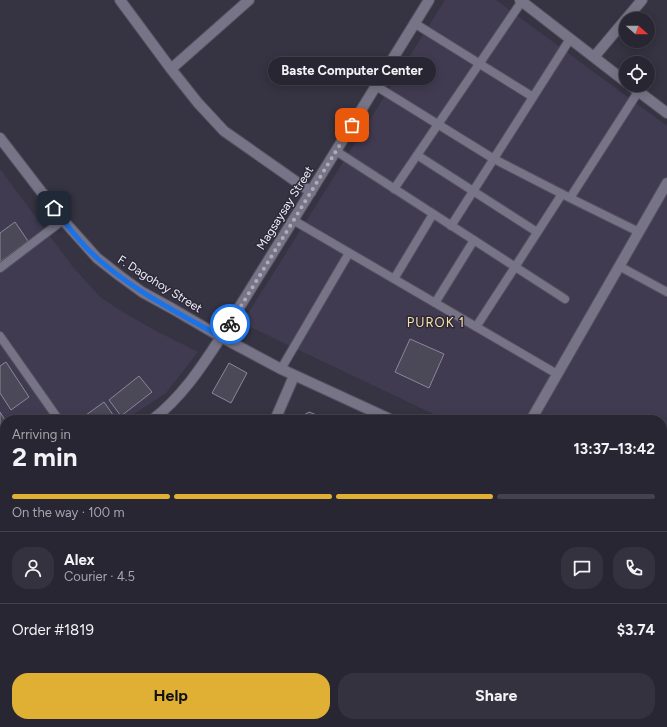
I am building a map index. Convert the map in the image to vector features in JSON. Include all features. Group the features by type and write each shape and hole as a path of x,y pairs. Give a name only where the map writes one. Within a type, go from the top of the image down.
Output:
{"street":[{"path":"120,0 171,69 198,103 224,131 310,192"},
{"path":"171,69 249,0"},
{"name":"Magsaysay Street","path":"158,415 180,394 194,377 221,337 429,0"},
{"path":"594,57 642,0"},
{"path":"521,1 619,77"},
{"path":"638,92 667,114"},
{"name":"F. Dagohoy Street","path":"0,138 63,220 97,258 120,276 142,292 294,376 381,415"},
{"path":"533,415 667,183"},
{"path":"277,415 294,376"}],"lane":[{"path":"394,189 521,1"},
{"path":"414,23 533,98"},
{"path":"451,226 570,39"},
{"path":"376,86 494,159 639,232"},
{"path":"476,327 516,267 537,232 566,196 638,92"},
{"path":"336,151 565,299"},
{"path":"417,155 537,232"},
{"path":"394,279 433,214"},
{"path":"0,268 63,220"},
{"path":"293,220 557,374"},
{"path":"435,303 474,240"},
{"path":"281,369 349,253"},
{"path":"619,266 667,292"},
{"path":"0,336 55,415"}],"shaded area":[{"path":"445,0 496,0 667,126 667,415 435,415 242,323"},
{"path":"0,169 73,267 100,297 156,331 198,352 166,393 133,415 0,415"}],"building":[{"path":"15,222 28,241 0,262 0,233"},
{"path":"410,339 444,354 429,388 395,372"},
{"path":"6,362 29,397 11,410 0,393 0,366"},
{"path":"229,363 247,373 231,403 212,393"},
{"path":"139,376 152,392 122,415 120,415 109,400"},
{"path":"104,402 113,415 86,415"},
{"path":"309,412 317,415 304,415"}],"waterway":[{"path":"419,727 475,727"}],"way so far":[{"path":"230,324 352,125"}],"place":[{"name":"Baste Computer Center","path":"352,125"}],"district":[{"name":"PUROK 1","path":"436,322"}],"route":[{"path":"54,208 71,230 97,258 142,292 221,337 230,324"}]}
